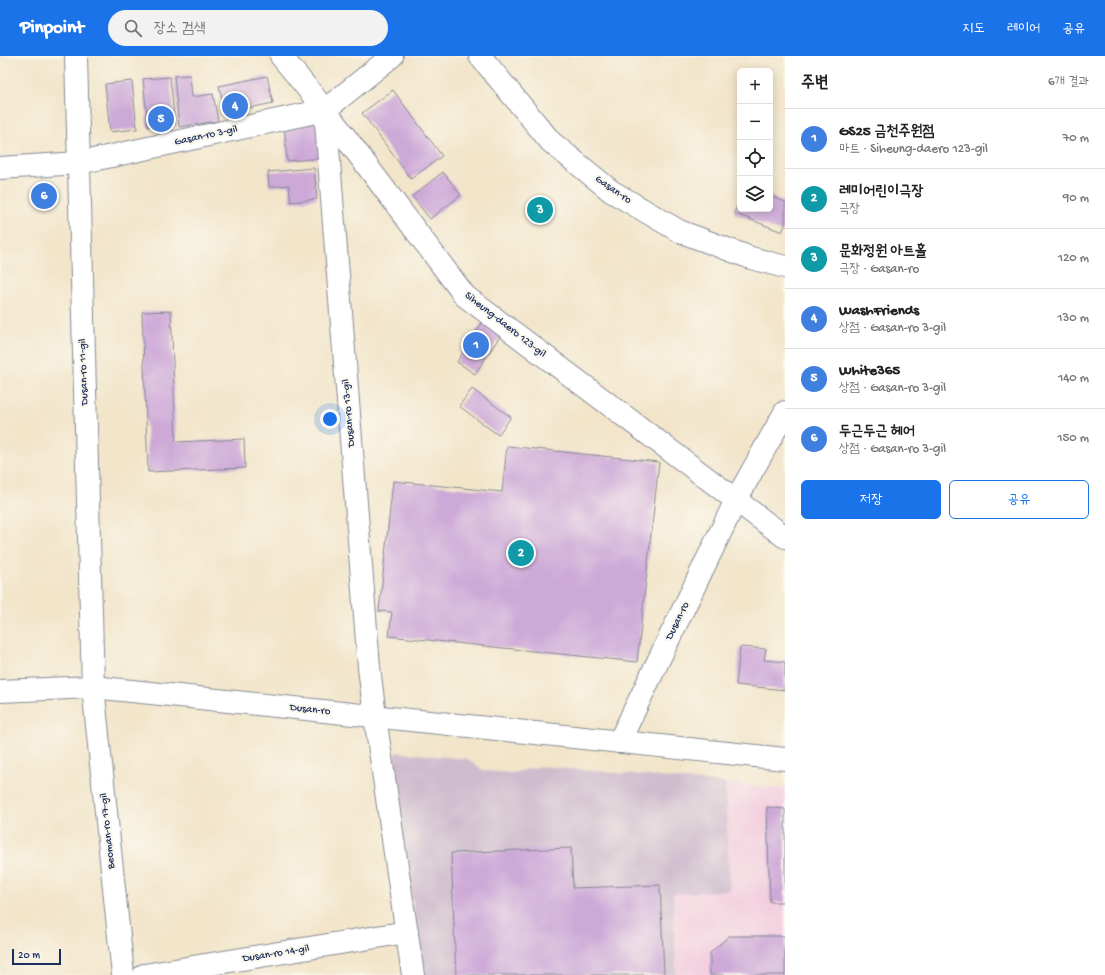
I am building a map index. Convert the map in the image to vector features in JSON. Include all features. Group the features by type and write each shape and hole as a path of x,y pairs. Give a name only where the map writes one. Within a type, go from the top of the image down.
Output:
{"street":[{"name":"Dusan-ro 11-gil","path":"76,56 93,687"},
{"name":"Siheung-daero 123-gil","path":"281,56 325,110 465,296 785,537"},
{"name":"Gasan-ro 3-gil","path":"0,168 79,163 325,110 392,56"},
{"name":"Gasan-ro","path":"480,56 551,142 611,191 679,231 751,258 785,267"},
{"name":"Dusan-ro 13-gil","path":"325,110 369,667 375,717"},
{"path":"736,500 785,412"},
{"name":"Dusan-ro","path":"619,742 736,500"},
{"name":"Dusan-ro","path":"0,691 93,687 785,759"},
{"name":"Beoman-ro 17-gil","path":"93,687 123,975"},
{"path":"375,717 413,975"},
{"name":"Dusan-ro 14-gil","path":"144,975 407,932"}],"shaded area":[{"path":"396,752 468,759 484,771 513,773 541,766 725,783 730,890 673,894 676,975 424,975 392,766"},
{"path":"725,783 785,789 785,975 676,975 673,893 730,890"}],"building":[{"path":"190,75 192,97 213,94 218,121 179,127 174,76"},
{"path":"267,76 273,103 225,113 219,86"},
{"path":"170,77 175,125 148,127 143,79"},
{"path":"132,81 137,129 110,132 105,84"},
{"path":"393,90 442,156 411,179 362,113"},
{"path":"312,120 321,124 324,158 287,161 284,123"},
{"path":"314,168 317,199 291,202 289,185 269,187 268,172"},
{"path":"443,172 461,195 430,219 412,196"},
{"path":"773,197 785,202 785,225 782,232 734,213 737,206 737,212 773,212"},
{"path":"171,311 176,442 244,439 245,468 148,472 142,312"},
{"path":"483,321 502,333 475,374 457,362"},
{"path":"472,389 511,417 498,435 459,406"},
{"path":"507,446 659,462 637,662 389,636 392,612 379,611 393,481 502,492"},
{"path":"740,647 766,649 764,660 785,662 785,690 736,685"},
{"path":"767,807 785,809 785,902 770,902"},
{"path":"571,848 573,888 660,885 664,975 456,975 451,853"},
{"path":"729,936 785,936 785,975 710,975 710,953"}],"place":[{"name":"WashFriends","path":"235,106"},
{"name":"White365","path":"161,119"},
{"name":"두근두근 헤어","path":"44,196"},
{"name":"문화정원 아트홀","path":"540,210"},
{"name":"GS25 금천주원점","path":"476,345"},
{"name":"레미어린이극장","path":"521,553"}]}
